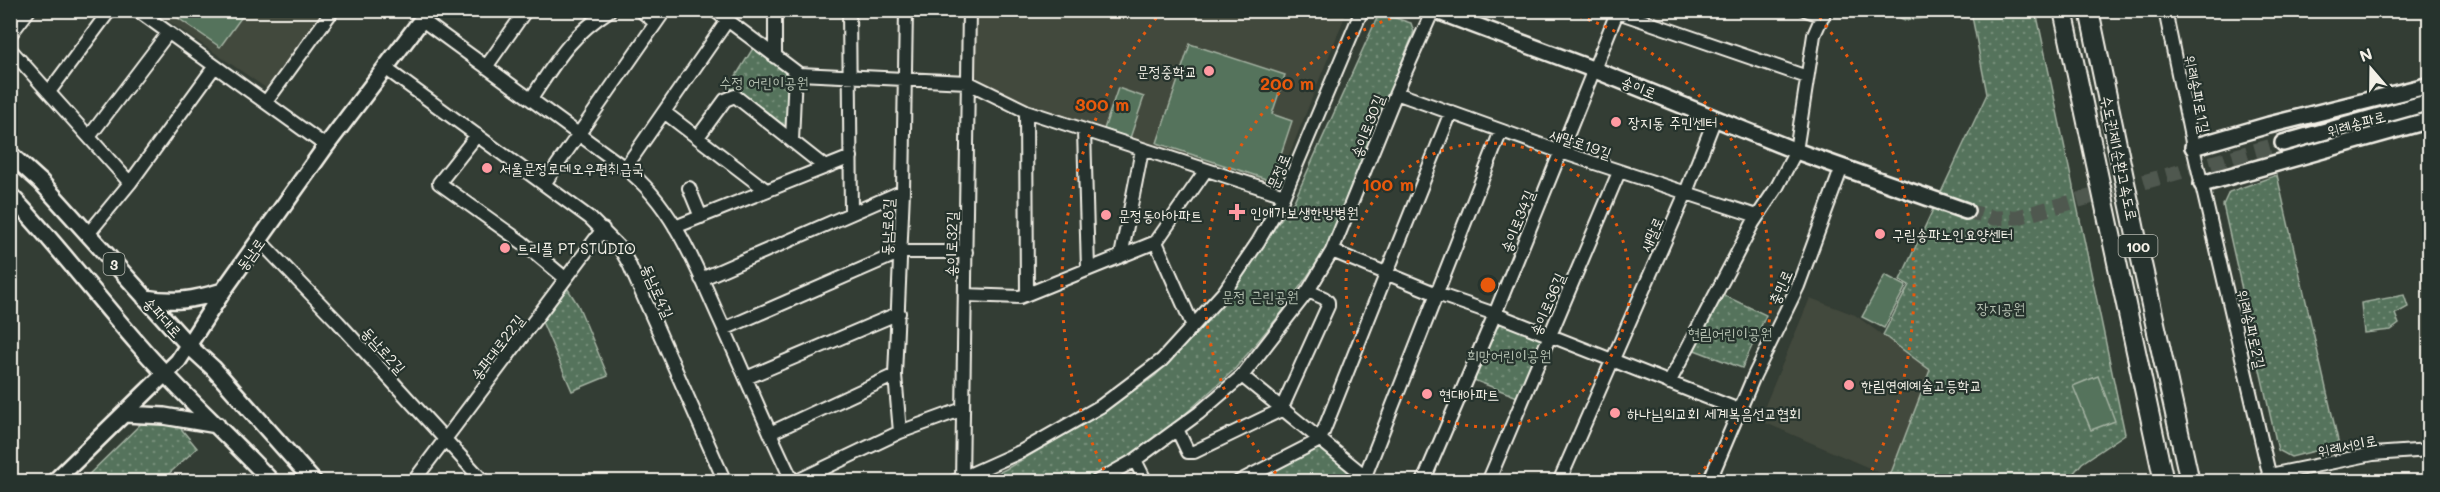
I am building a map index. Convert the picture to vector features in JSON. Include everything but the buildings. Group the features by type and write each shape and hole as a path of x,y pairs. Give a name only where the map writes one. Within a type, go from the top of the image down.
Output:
{"highway":[{"name":"수도권제1순환고속도로","path":"2063,10 2164,482"},
{"name":"수도권제1순환고속도로","path":"2089,10 2190,482"}],"main road":[{"name":"송이로","path":"1433,10 1595,70 1796,151 1842,167"},
{"name":"동남로","path":"54,482 166,375 189,346 224,291 326,146 425,15"},
{"path":"2193,147 2269,125 2430,86"},
{"name":"위례송파로","path":"2283,143 2430,102"},
{"path":"2202,184 2430,120"},
{"name":"송파대로","path":"10,153 88,234 189,346 213,368 314,482"},
{"path":"1842,167 1966,211"},
{"name":"3","path":"10,195 166,375 272,482"},
{"path":"145,298 168,302 190,301 224,291"},
{"path":"125,414 164,416 217,425"}],"street":[{"path":"10,35 29,10"},
{"path":"49,92 110,10"},
{"path":"137,10 326,146"},
{"path":"266,102 333,10"},
{"path":"486,67 526,10"},
{"path":"531,99 567,44 590,23 610,10"},
{"path":"640,10 656,23"},
{"path":"544,184 664,10"},
{"path":"714,10 799,74 967,82 1026,111 1284,195"},
{"path":"775,10 775,57"},
{"path":"849,10 851,213"},
{"name":"동남로8길","path":"900,432 895,375 903,190 906,10"},
{"name":"송이로32길","path":"959,480 963,409 969,10"},
{"name":"문정로","path":"959,480 1022,451 1101,406 1149,371 1224,292 1258,242 1284,195 1362,10"},
{"name":"송이로30길","path":"1096,482 1135,460 1199,413 1242,376 1308,291 1332,251 1396,93 1433,10"},
{"path":"1669,382 1757,216 1777,187 1796,151 1814,35 1824,13 1806,10"},
{"name":"위례송파로1길","path":"2165,10 2202,184"},
{"path":"1616,11 1807,77"},
{"name":"송이로34길","path":"1423,482 1595,70 1616,11"},
{"path":"425,15 486,67 641,180 686,243 794,482 900,432 963,409"},
{"path":"625,168 727,21"},
{"path":"89,137 168,33"},
{"path":"10,49 130,183"},
{"path":"88,234 130,183 215,66"},
{"name":"동남로4길","path":"385,68 603,229 619,247 629,264 725,482"},
{"path":"792,141 795,71"},
{"name":"새말로19길","path":"1396,93 1685,195 1757,216"},
{"path":"698,137 724,100 735,96 825,167"},
{"path":"1026,111 1027,294"},
{"path":"664,112 766,190"},
{"path":"1238,482 1320,440 1451,112"},
{"name":"새말로","path":"1559,482 1685,195 1715,117"},
{"path":"1084,131 1088,269"},
{"path":"1242,376 1368,479 1501,131"},
{"path":"477,135 439,183 523,243 565,278"},
{"path":"1121,256 1142,150"},
{"path":"675,227 851,157"},
{"name":"충민로","path":"1709,482 1739,410 1798,286 1842,167"},
{"path":"965,295 1020,297 1156,242 1206,170"},
{"name":"송이로36길","path":"1488,482 1619,172"},
{"name":"위례송파로2길","path":"2202,184 2271,478"},
{"path":"689,188 701,217"},
{"path":"701,279 903,190"},
{"name":"송파대로22길","path":"413,482 603,229"},
{"name":"동남로2길","path":"260,241 338,322 484,482"},
{"path":"1156,242 1193,326"},
{"path":"1332,251 1437,294 1495,314 1739,410"},
{"path":"724,328 901,252 966,252"},
{"path":"1177,429 1188,452 1194,452 1281,410 1328,306 1324,298 1308,291"},
{"path":"746,378 899,313"},
{"path":"770,433 895,375"},
{"name":"위례서이로","path":"2271,478 2373,454 2430,450"},
{"path":"1135,460 1146,482"}],"shaded area":[{"path":"154,11 323,11 266,88"},
{"path":"976,11 1347,11 1277,185 1045,113 974,79"},
{"name":"한림연예예술고등학교","path":"1810,298 1855,315 1930,370 1890,477 1759,420"}],"green space":[{"path":"168,11 246,11 220,47"},
{"path":"1899,11 1964,11 1965,14 1905,20 1900,18"},
{"name":"장지공원","path":"1971,11 2036,11 2125,434 2082,463 2067,481 1888,481 1930,370 1883,335 1909,285 1900,280 1987,94"},
{"name":"문정 근린공원","path":"1383,14 1411,23 1414,32 1325,251 1282,312 1234,370 1174,424 1131,455 1084,481 980,482 1096,417 1155,376 1196,334 1294,201 1377,18"},
{"path":"1190,44 1285,75 1272,114 1292,121 1272,181 1157,143"},
{"name":"수정 어린이공원","path":"755,45 790,69 787,133 729,87"},
{"path":"1118,88 1144,97 1130,138 1104,129"},
{"path":"2277,175 2339,445 2291,457 2278,450 2223,205 2229,192"},
{"path":"1885,275 1906,286 1884,328 1862,317"},
{"path":"566,286 578,305 608,376 572,391 540,317"},
{"name":"현림어린이공원","path":"1721,294 1766,315 1742,368 1692,349"},
{"path":"2404,295 2408,307 2395,314 2399,324 2391,330 2364,333 2361,303"},
{"name":"희망어린이공원","path":"1495,318 1547,337 1520,398 1469,378"},
{"path":"2098,376 2115,421 2091,430 2073,386"},
{"path":"168,413 197,448 161,481 81,482 150,415"},
{"path":"1318,445 1365,482 1244,482"}],"tunnel":[{"path":"1966,211 1995,218 2018,217 2283,143"}],"place":[{"name":"문정중학교","path":"1209,71"},
{"name":"장지동 주민센터","path":"1616,122"},
{"name":"서울문정로데오우편취급국","path":"487,168"},
{"name":"인애가보생한방병원","path":"1237,212"},
{"name":"문정동아아파트","path":"1106,215"},
{"name":"구립송파노인요양센터","path":"1880,234"},
{"name":"트리플 PT STUDIO","path":"505,248"},
{"name":"한림연예예술고등학교","path":"1849,385"},
{"name":"현대아파트","path":"1427,394"},
{"name":"하나님의교회 세계복음선교협회","path":"1615,413"}]}
